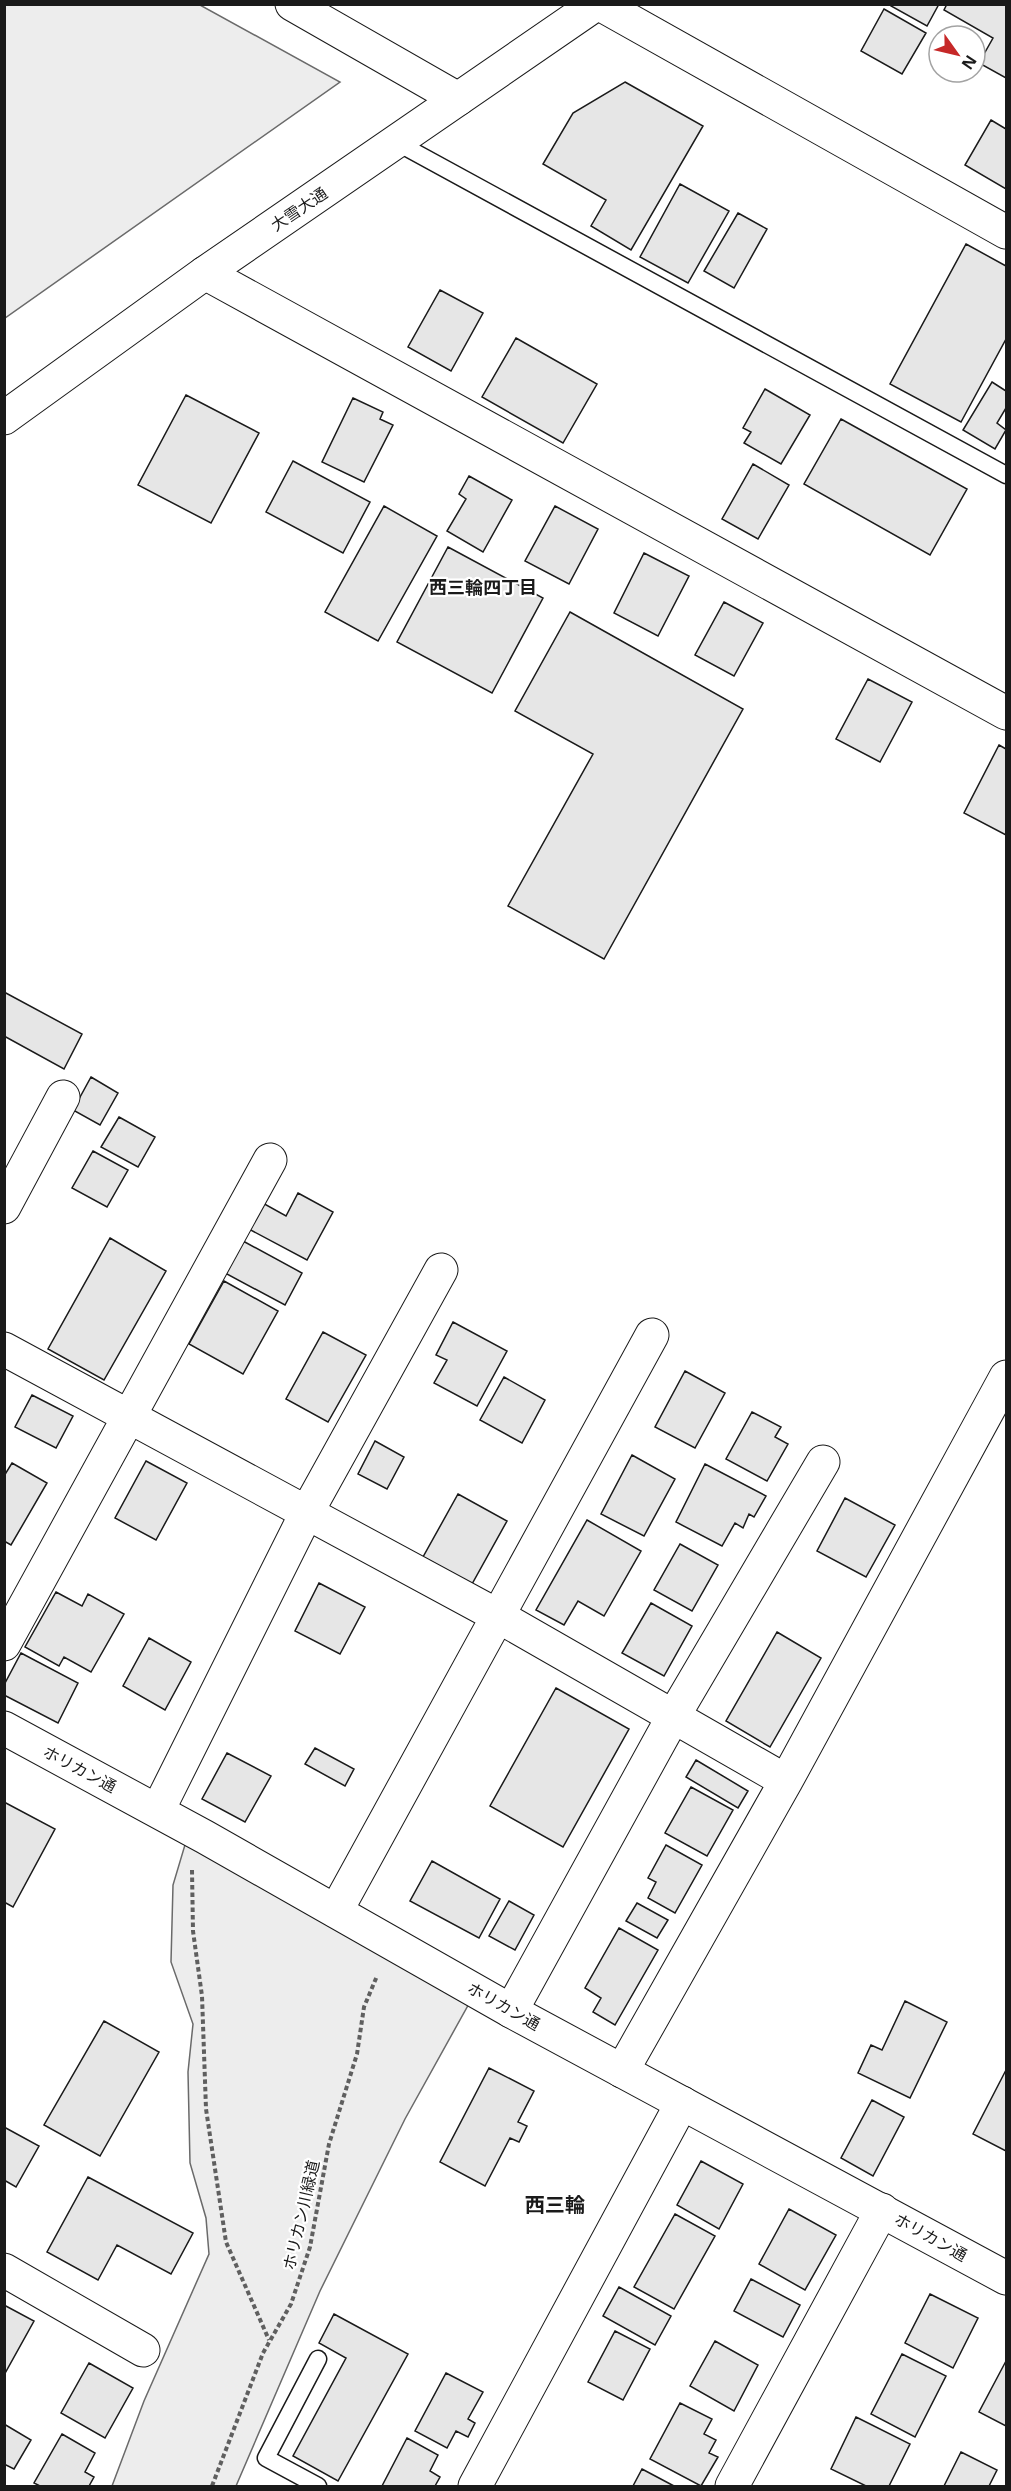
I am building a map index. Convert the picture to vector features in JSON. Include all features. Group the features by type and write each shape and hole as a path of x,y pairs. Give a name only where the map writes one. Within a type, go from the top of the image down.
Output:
{"main road":[{"path":"292,4 458,99"},
{"path":"598,4 1006,232"},
{"name":"大雪大通","path":"4,418 205,273 598,4"},
{"path":"205,273 1006,713"},
{"path":"4,1207 63,1097"},
{"path":"4,1644 270,1160"},
{"path":"158,1810 307,1512 441,1270"},
{"path":"336,1911 652,1335"},
{"path":"4,1349 498,1616 786,1781"},
{"path":"622,2071 786,1781 1006,1377"},
{"path":"511,2011 674,1717 823,1462"},
{"name":"ホリカン通","path":"4,1728 158,1810 511,2011 1006,2278"},
{"path":"476,2487 682,2103"},
{"path":"732,2487 882,2210"},
{"path":"4,2270 143,2350"}],"lane":[{"path":"396,142 1006,475"},
{"path":"318,2359 266,2458 318,2487"}],"path":[{"path":"205,1837 192,1870 193,1931 202,1995 206,2109 226,2242 269,2341"},
{"name":"ホリカン川緑道","path":"212,2487 269,2341 291,2304 310,2247 329,2144 357,2054 363,2007 391,1942"}],"shaded area":[{"path":"5,4 200,5 340,82 5,318"},
{"path":"190,1828 476,1991 405,2119 320,2291 236,2486 112,2486 144,2401 209,2254 206,2218 190,2163 188,2072 193,2024 171,1962 173,1885"}],"building":[{"path":"892,4 939,4 927,26 891,6"},
{"path":"947,4 1006,4 1006,78 987,67 987,49 993,38 987,35 987,24 968,24 944,10"},
{"path":"884,9 926,33 902,74 861,51"},
{"path":"625,82 703,126 631,250 591,226 606,200 543,164 573,113"},
{"path":"991,120 1006,129 1006,189 965,165"},
{"path":"680,184 729,211 688,283 640,257"},
{"path":"738,213 767,229 734,288 704,271"},
{"path":"966,244 1006,266 1006,339 961,422 890,384"},
{"path":"440,290 483,313 451,371 408,347"},
{"path":"516,338 597,384 563,443 482,397"},
{"path":"992,382 1006,391 1006,408 997,423 1006,430 995,449 963,430"},
{"path":"765,389 810,415 781,464 744,443 751,432 743,428"},
{"path":"186,395 259,433 211,523 138,485"},
{"path":"353,398 383,412 380,419 393,425 364,482 322,462"},
{"path":"841,419 967,489 930,555 804,484"},
{"path":"293,461 370,502 343,553 266,512"},
{"path":"753,464 789,485 758,539 722,519"},
{"path":"469,476 512,500 483,552 447,531 466,499 459,494"},
{"path":"384,506 437,536 378,641 325,612"},
{"path":"555,506 598,529 569,584 525,561"},
{"path":"448,547 543,598 492,693 397,642"},
{"path":"644,553 689,576 658,636 614,613"},
{"path":"724,602 763,623 734,676 695,655"},
{"path":"570,612 743,709 604,959 508,906 593,754 515,711"},
{"path":"868,679 912,702 880,762 836,739"},
{"path":"999,745 1006,749 1006,835 964,813"},
{"path":"4,992 82,1034 64,1069 4,1036"},
{"path":"91,1077 118,1093 100,1125 73,1110"},
{"path":"119,1117 155,1137 138,1167 101,1147"},
{"path":"93,1151 128,1170 107,1207 72,1188"},
{"path":"298,1193 333,1212 307,1260 247,1228 261,1202 286,1216"},
{"path":"110,1238 166,1271 104,1380 48,1349"},
{"path":"243,1241 302,1273 285,1305 225,1273"},
{"path":"224,1281 278,1311 243,1374 189,1344"},
{"path":"453,1322 507,1351 477,1406 434,1383 447,1360 436,1355"},
{"path":"323,1332 366,1355 328,1422 286,1399"},
{"path":"685,1371 725,1393 695,1448 655,1427"},
{"path":"504,1377 545,1400 522,1443 480,1420"},
{"path":"32,1395 73,1416 56,1448 15,1427"},
{"path":"752,1412 781,1427 775,1437 788,1444 767,1481 726,1459"},
{"path":"375,1441 404,1457 387,1489 358,1474"},
{"path":"632,1455 675,1479 644,1536 601,1514"},
{"path":"146,1461 187,1483 156,1540 115,1518"},
{"path":"12,1463 47,1483 11,1545 4,1541 4,1476"},
{"path":"705,1464 766,1496 754,1517 749,1514 743,1528 735,1523 722,1546 676,1522"},
{"path":"458,1494 507,1521 472,1584 423,1557"},
{"path":"845,1498 895,1525 866,1577 817,1551"},
{"path":"587,1520 641,1551 604,1616 578,1601 564,1625 536,1610"},
{"path":"680,1544 718,1565 692,1611 654,1590"},
{"path":"319,1583 365,1607 340,1654 295,1631"},
{"path":"56,1592 82,1606 88,1594 124,1614 91,1672 64,1657 59,1666 25,1647"},
{"path":"651,1603 692,1626 664,1676 622,1653"},
{"path":"777,1632 821,1658 770,1747 726,1721"},
{"path":"149,1638 191,1662 165,1710 123,1686"},
{"path":"21,1653 78,1683 58,1723 4,1695 4,1685"},
{"path":"556,1688 629,1729 563,1847 490,1806"},
{"path":"315,1748 354,1769 345,1786 305,1764"},
{"path":"227,1753 271,1776 245,1822 202,1799"},
{"path":"696,1760 748,1791 738,1808 686,1777"},
{"path":"691,1787 733,1810 707,1856 665,1833"},
{"path":"4,1802 55,1829 13,1907 4,1902"},
{"path":"666,1845 702,1865 675,1913 648,1898 656,1882 648,1878"},
{"path":"432,1861 500,1899 479,1938 410,1901"},
{"path":"509,1901 534,1915 515,1950 489,1936"},
{"path":"637,1903 668,1920 657,1938 626,1921"},
{"path":"619,1928 658,1950 615,2025 593,2012 601,1998 585,1988"},
{"path":"905,2001 947,2022 910,2098 858,2073 871,2045 882,2050"},
{"path":"104,2021 159,2052 100,2156 44,2125"},
{"path":"489,2068 534,2091 518,2122 527,2126 519,2142 510,2138 485,2186 440,2162"},
{"path":"1006,2070 1006,2151 973,2134"},
{"path":"872,2100 904,2117 873,2176 841,2158"},
{"path":"4,2127 39,2146 16,2187 4,2180"},
{"path":"701,2161 743,2184 719,2229 677,2205"},
{"path":"88,2177 193,2233 171,2274 117,2245 98,2280 47,2252"},
{"path":"789,2209 836,2235 805,2290 759,2264"},
{"path":"675,2214 715,2236 674,2309 634,2287"},
{"path":"751,2279 800,2305 783,2337 734,2311"},
{"path":"619,2287 671,2316 655,2345 603,2316"},
{"path":"930,2294 978,2318 953,2368 905,2343"},
{"path":"4,2305 34,2321 4,2375"},
{"path":"334,2314 408,2354 338,2481 293,2456 346,2358 319,2343"},
{"path":"615,2331 650,2349 623,2400 588,2382"},
{"path":"715,2341 758,2365 734,2411 690,2386"},
{"path":"902,2354 946,2376 915,2437 871,2414"},
{"path":"1006,2361 1006,2426 979,2412"},
{"path":"89,2363 133,2388 105,2438 61,2413"},
{"path":"446,2373 483,2392 468,2419 475,2423 468,2437 456,2431 447,2448 415,2431"},
{"path":"680,2403 712,2419 704,2434 716,2440 709,2453 718,2457 701,2486 650,2459"},
{"path":"856,2417 910,2444 889,2486 866,2486 831,2469"},
{"path":"4,2424 31,2440 14,2469 4,2464"},
{"path":"62,2434 95,2453 85,2472 94,2477 89,2486 40,2486 34,2483"},
{"path":"407,2438 438,2455 430,2471 440,2477 435,2486 382,2486"},
{"path":"961,2452 997,2470 989,2486 944,2486"},
{"path":"642,2469 674,2486 633,2486"}],"district":[{"name":"西三輪四丁目","path":"483,587"},
{"name":"西三輪","path":"555,2204"}]}
